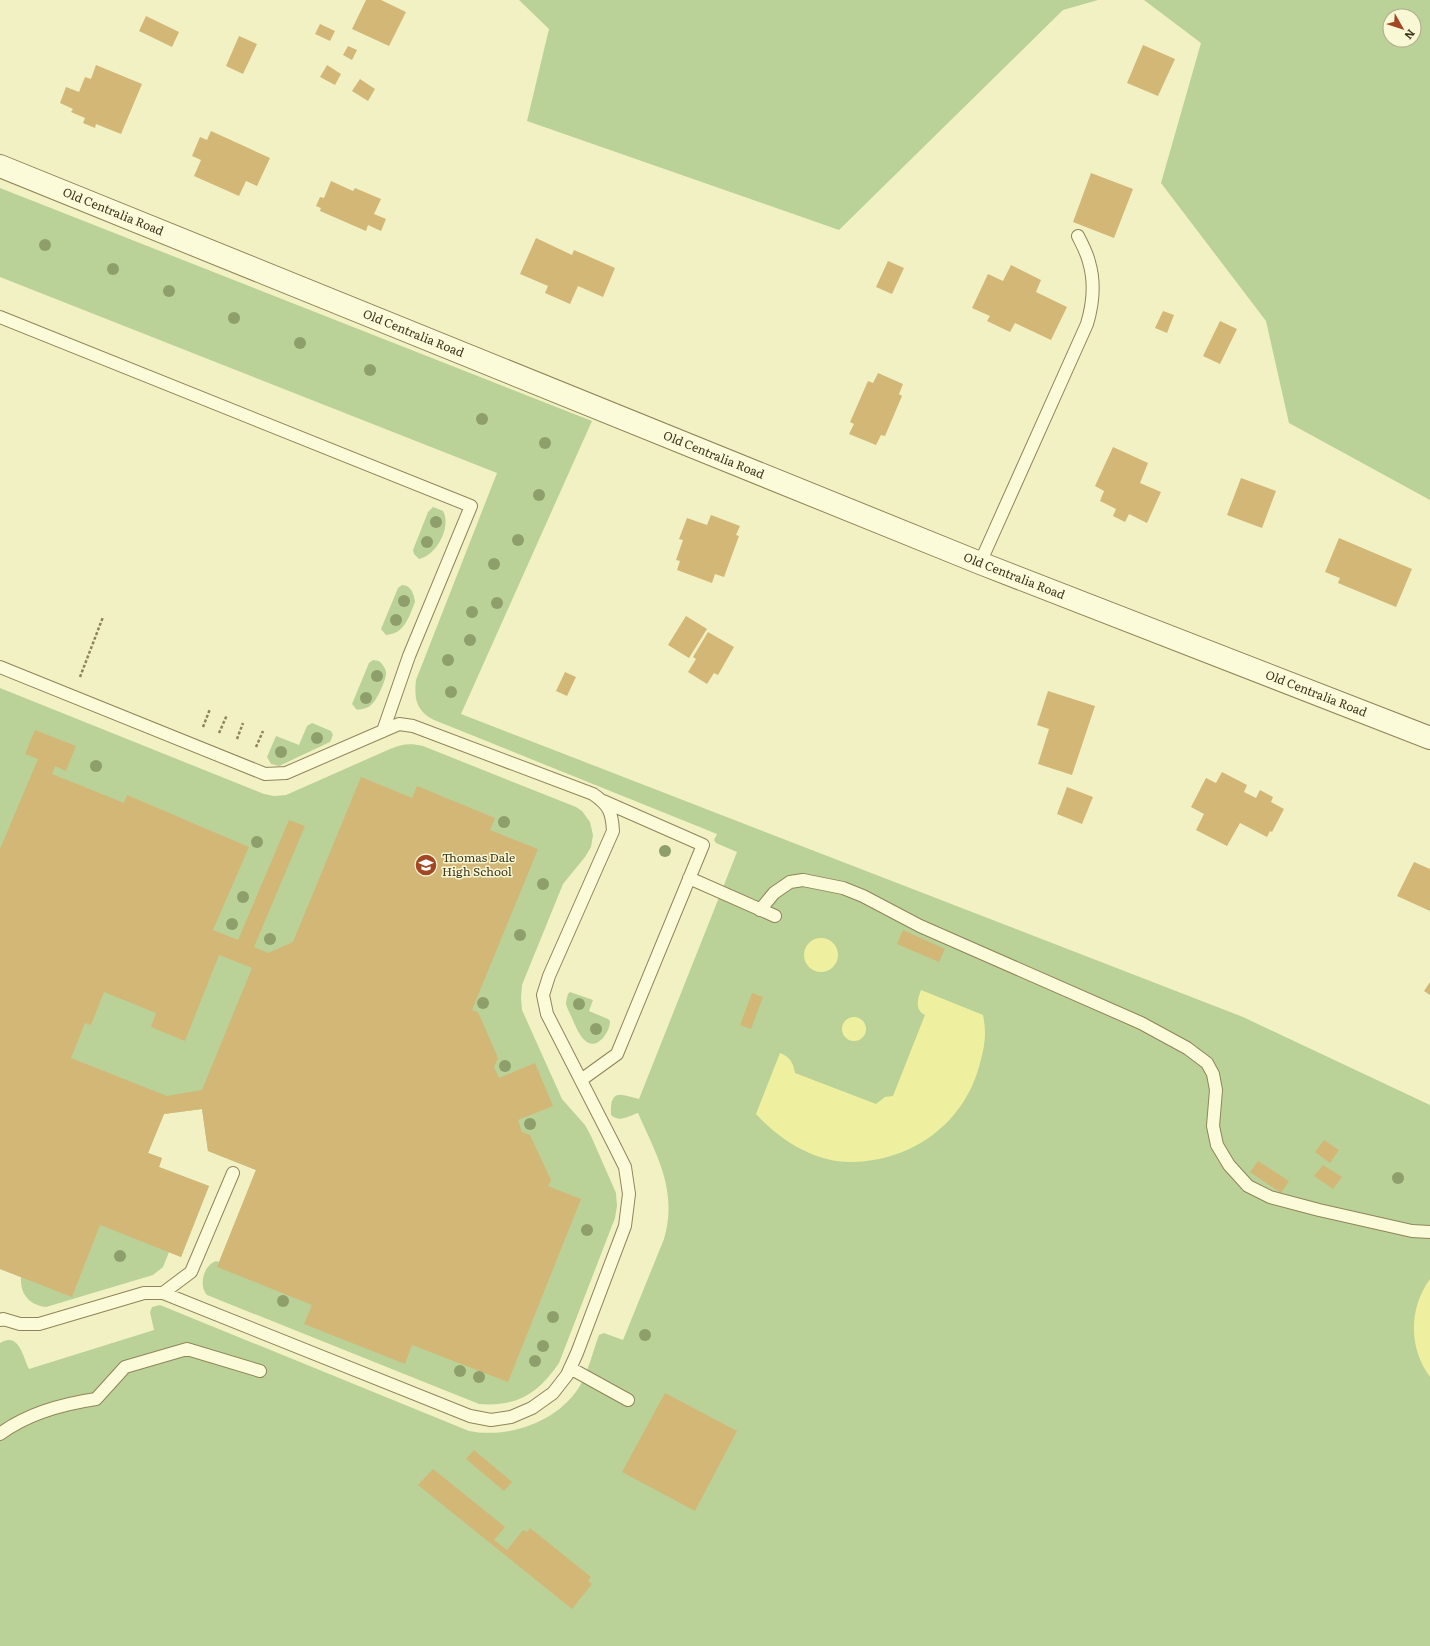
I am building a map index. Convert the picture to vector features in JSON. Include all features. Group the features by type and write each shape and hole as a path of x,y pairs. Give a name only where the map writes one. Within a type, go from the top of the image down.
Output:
{"street":[{"name":"Old Centralia Road","path":"0,166 980,563 1430,738"}],"lane":[{"path":"980,563 1087,324 1092,307 1093,284 1090,262 1078,236"},
{"path":"0,317 471,506 409,656 383,731"},
{"path":"0,667 73,695 264,774 286,773 399,724 413,726 593,794 603,801 703,845 617,1054 580,1080"},
{"path":"0,1320 20,1324 39,1324 144,1293 163,1293 470,1416 490,1420 511,1417 532,1408 553,1393 567,1375 577,1353 626,1226 629,1194 625,1167 547,1014 543,995 549,976 612,831 612,816 603,801"},
{"path":"689,878 775,916"},
{"path":"760,910 774,893 790,882 803,880 843,888 863,896 920,926 1141,1023 1187,1048 1207,1063 1213,1074 1216,1090 1213,1126 1217,1145 1229,1165 1248,1186 1270,1197 1319,1210 1412,1231 1430,1232"},
{"path":"163,1293 191,1272 233,1173"},
{"path":"2,1429 48,1409 72,1402 96,1399 125,1367 187,1349 260,1372"},
{"path":"570,1368 628,1400"}],"path":[{"path":"73,695 103,617"}],"shaded area":[{"path":"519,0 1098,0 1063,10 839,230 527,121 549,29"},
{"path":"1144,0 1430,0 1430,500 1289,423 1266,321 1161,183 1201,43"},
{"path":"0,188 592,421 461,714 1243,1017 1430,1105 1430,1646 0,1646 0,1343 6,1340 12,1340 16,1343 22,1352 29,1369 154,1330 150,1312 152,1307 160,1305 469,1431 485,1433 517,1429 547,1417 572,1397 584,1378 599,1335 604,1333 623,1340 664,1239 668,1221 669,1205 663,1174 638,1113 621,1119 614,1117 611,1115 612,1100 618,1095 639,1099 737,852 716,843 714,840 717,834 434,720 423,713 416,699 416,680 497,473 0,277"},
{"path":"433,507 443,511 445,518 444,532 436,547 425,557 419,559 414,554 413,550 428,512"},
{"path":"402,585 410,588 415,602 402,628 392,634 386,635 381,629 398,588"},
{"path":"373,660 379,661 384,667 386,672 385,679 374,702 367,707 357,710 352,704 369,663"},
{"path":"0,688 264,794 274,796 286,795 390,749 402,745 414,744 423,746 576,807 582,811 590,822 593,835 591,847 585,857 563,884 522,985 522,1010 562,1099 585,1125 591,1136 616,1193 617,1206 615,1218 559,1363 543,1383 534,1390 515,1401 479,1404 207,1295 203,1286 204,1276 208,1267 212,1263 216,1261 219,1262 256,1170 208,1151 202,1109 164,1114 148,1153 162,1158 159,1167 209,1186 181,1257 169,1252 163,1267 153,1275 46,1307 35,1304 27,1298 22,1289 21,1277 0,1269"},
{"path":"312,723 331,731 333,735 330,742 279,766 271,764 267,757 276,736 299,745 307,726"},
{"path":"570,992 593,1000 589,1011 610,1021 606,1034 597,1043 592,1044 587,1042 583,1039 577,1029 566,1004 568,994"}],"sand":[{"path":"818,938 824,938 833,943 837,949 837,961 833,967 824,972 818,972 809,967 804,958 804,952 809,943"},
{"path":"921,990 983,1015 985,1026 983,1051 973,1084 962,1104 949,1120 933,1135 915,1146 895,1155 874,1160 851,1162 837,1161 811,1154 799,1148 787,1141 765,1124 756,1114 780,1053 790,1060 795,1073 876,1104 885,1097 893,1096 925,1015 918,1008"},
{"path":"854,1017 862,1021 866,1029 862,1037 854,1041 846,1037 842,1029 846,1021"},
{"path":"1430,1279 1430,1377 1418,1353 1414,1328 1418,1302"}],"building":[{"path":"366,0 381,0 406,12 389,46 352,29"},
{"path":"146,16 179,32 172,47 139,31"},
{"path":"320,24 335,31 330,41 315,34"},
{"path":"239,36 257,44 243,74 226,66"},
{"path":"1143,45 1175,59 1158,96 1127,83"},
{"path":"348,46 357,50 352,60 343,55"},
{"path":"96,65 142,84 121,134 96,124 95,128 83,123 85,118 71,112 73,109 60,103 66,87 79,92 85,77 91,79"},
{"path":"327,65 341,74 335,85 320,77"},
{"path":"360,79 375,89 368,101 352,91"},
{"path":"211,131 270,158 257,186 246,181 239,196 194,176 201,160 192,156 200,137 207,140"},
{"path":"1091,173 1133,189 1114,238 1073,222"},
{"path":"331,181 353,191 355,188 381,199 374,214 386,219 381,231 368,225 366,231 320,211 321,208 316,206 320,197 324,198"},
{"path":"536,238 572,255 574,250 615,268 603,297 578,286 570,304 545,293 548,286 520,274"},
{"path":"888,261 904,268 892,294 876,287"},
{"path":"1011,265 1041,280 1036,292 1067,307 1051,340 1015,323 1010,332 987,321 990,316 972,308 988,274 1003,281"},
{"path":"1163,311 1174,315 1167,333 1155,328"},
{"path":"1220,321 1237,329 1220,364 1203,356"},
{"path":"878,373 903,384 899,394 902,396 885,436 881,435 876,445 849,434 854,424 850,422 868,381 873,383"},
{"path":"1113,447 1148,463 1140,483 1161,492 1147,523 1129,514 1125,522 1113,516 1116,509 1100,501 1104,491 1095,486"},
{"path":"1241,478 1276,491 1262,528 1227,515"},
{"path":"711,515 740,526 736,535 739,536 724,577 715,574 712,583 677,570 680,561 676,560 683,540 679,539 687,518 707,525"},
{"path":"1339,538 1412,569 1396,607 1338,583 1340,578 1325,572"},
{"path":"686,616 707,629 689,658 668,645"},
{"path":"708,632 734,647 718,675 714,673 707,684 688,672 696,659 693,657"},
{"path":"565,672 576,677 567,696 556,691"},
{"path":"1048,691 1095,706 1072,775 1038,764 1049,729 1037,725"},
{"path":"35,730 76,746 66,771 55,766 52,774 124,803 127,795 249,847 213,930 238,940 289,820 305,826 254,947 268,953 293,942 361,777 412,798 417,786 495,818 490,830 538,849 472,1010 478,1012 498,1058 494,1067 499,1078 535,1063 553,1106 518,1120 522,1132 530,1135 551,1180 548,1186 581,1199 508,1382 412,1345 405,1364 304,1324 312,1305 217,1267 256,1170 208,1151 202,1109 164,1114 148,1153 162,1158 159,1167 209,1186 181,1257 100,1225 72,1297 0,1269 0,849 38,759 25,754","holes":["219,955 252,968 202,1090 167,1096 71,1058 85,1023 91,1025 104,992 156,1013 151,1027 185,1041"]},
{"path":"1222,772 1247,785 1244,792 1256,798 1260,790 1273,797 1271,802 1284,809 1272,832 1270,831 1267,837 1240,823 1227,846 1196,830 1204,814 1191,807 1206,778 1216,783"},
{"path":"1067,787 1093,797 1082,824 1057,814"},
{"path":"1414,862 1430,869 1430,911 1397,896"},
{"path":"903,930 945,949 939,962 897,944"},
{"path":"1430,982 1430,995 1424,991"},
{"path":"752,993 763,997 751,1029 740,1025"},
{"path":"1324,1140 1339,1150 1330,1163 1315,1152"},
{"path":"1258,1161 1289,1181 1281,1193 1250,1172"},
{"path":"1323,1165 1342,1177 1333,1189 1314,1176"},
{"path":"665,1393 737,1431 695,1511 622,1472"},
{"path":"474,1450 512,1482 504,1491 466,1459"},
{"path":"433,1469 505,1527 494,1540 507,1550 523,1530 527,1532 530,1528 591,1577 588,1581 592,1584 572,1609 418,1485"}],"place":[{"name":"Thomas Dale High School","path":"426,865"}]}
